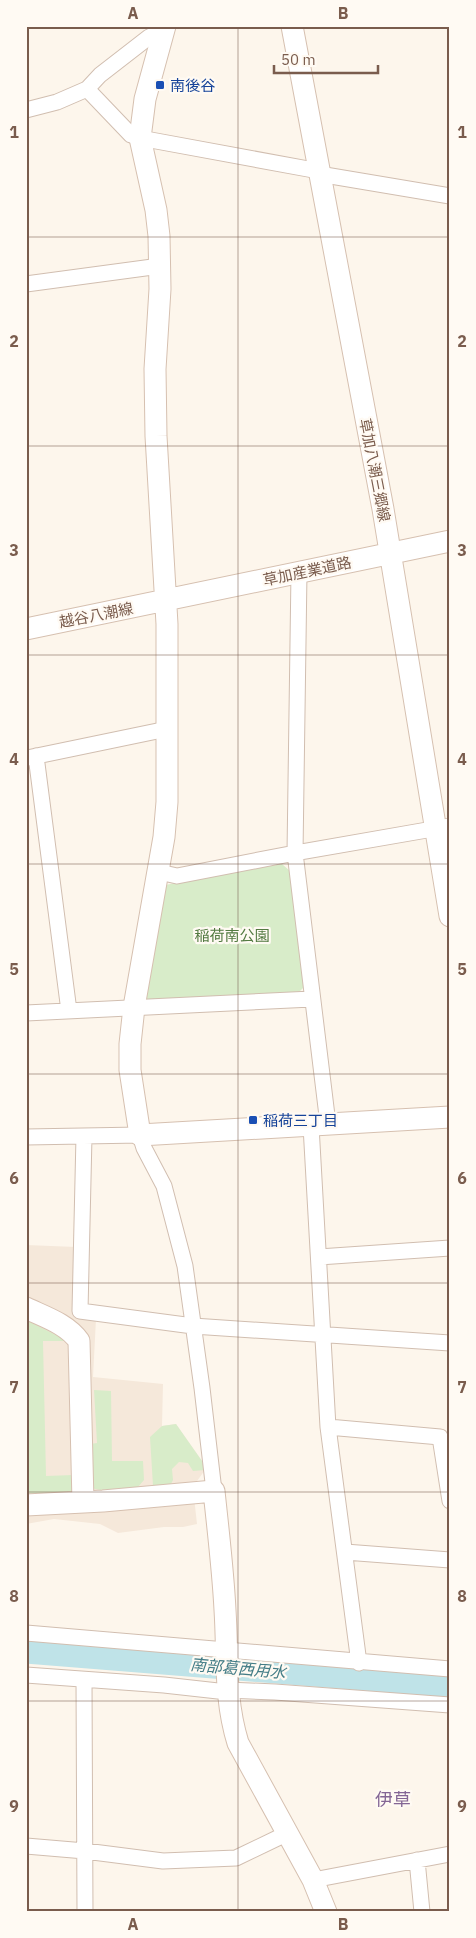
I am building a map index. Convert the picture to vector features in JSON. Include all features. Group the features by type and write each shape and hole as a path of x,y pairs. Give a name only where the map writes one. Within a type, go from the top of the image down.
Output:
{"street":[{"name":"草加八潮三郷線","path":"292,26 442,827 450,916"},
{"path":"26,110 57,102 87,89 114,64 165,27"},
{"path":"165,27 145,99 140,138 156,210 159,236 156,436 167,624 167,802 159,872 134,1007 130,1044 130,1070 140,1135 144,1148 164,1186 185,1266 214,1491 225,1609 227,1688 230,1719 238,1743 313,1880 326,1912"},
{"path":"87,89 131,135 140,138 450,196"},
{"path":"26,284 160,266"},
{"name":"草加産業道路","path":"165,601 450,541"},
{"path":"299,572 295,853 312,998 319,1125 318,1257 328,1427 359,1663"},
{"name":"越谷八潮線","path":"26,629 165,601"},
{"path":"68,1011 31,757 167,729"},
{"path":"159,872 177,876 442,827"},
{"path":"26,1013 312,998"},
{"path":"26,1138 140,1135 450,1117"},
{"path":"84,1136 80,1312 193,1326 450,1343"},
{"path":"318,1257 450,1248"},
{"path":"26,1308 65,1327 74,1333 79,1341 83,1502"},
{"path":"328,1427 440,1437 450,1500"},
{"path":"26,1505 214,1491"},
{"path":"345,1552 450,1560"},
{"path":"26,1633 226,1655 450,1669"},
{"path":"26,1675 218,1691 227,1688 450,1705"},
{"path":"84,1680 85,1912"},
{"path":"26,1846 163,1861 236,1858 288,1833"},
{"path":"313,1880 450,1854"},
{"path":"417,1860 422,1912"}],"shaded area":[{"path":"26,1245 76,1247 74,1316 96,1319 93,1377 163,1384 162,1426 176,1424 202,1461 205,1470 197,1481 194,1497 197,1524 118,1533 100,1524 54,1519 26,1524"}],"green space":[{"name":"稲荷南公園","path":"282,864 290,871 305,986 299,992 148,1001 144,996 165,885"},
{"path":"26,1320 68,1341 43,1341 46,1476 73,1475 74,1489 68,1494 26,1496"},
{"path":"94,1390 111,1391 112,1461 143,1461 144,1480 138,1487 100,1490 91,1488 90,1444 97,1443"},
{"path":"176,1424 202,1461 205,1470 193,1471 188,1463 179,1462 172,1469 173,1480 171,1484 153,1486 150,1437 162,1426"}],"waterway":[{"name":"南部葛西用水","path":"26,1651 450,1685"}],"place":[{"name":"南後谷","path":"160,85"},
{"name":"稲荷三丁目","path":"253,1120"}],"district":[{"name":"伊草","path":"393,1799"}]}
